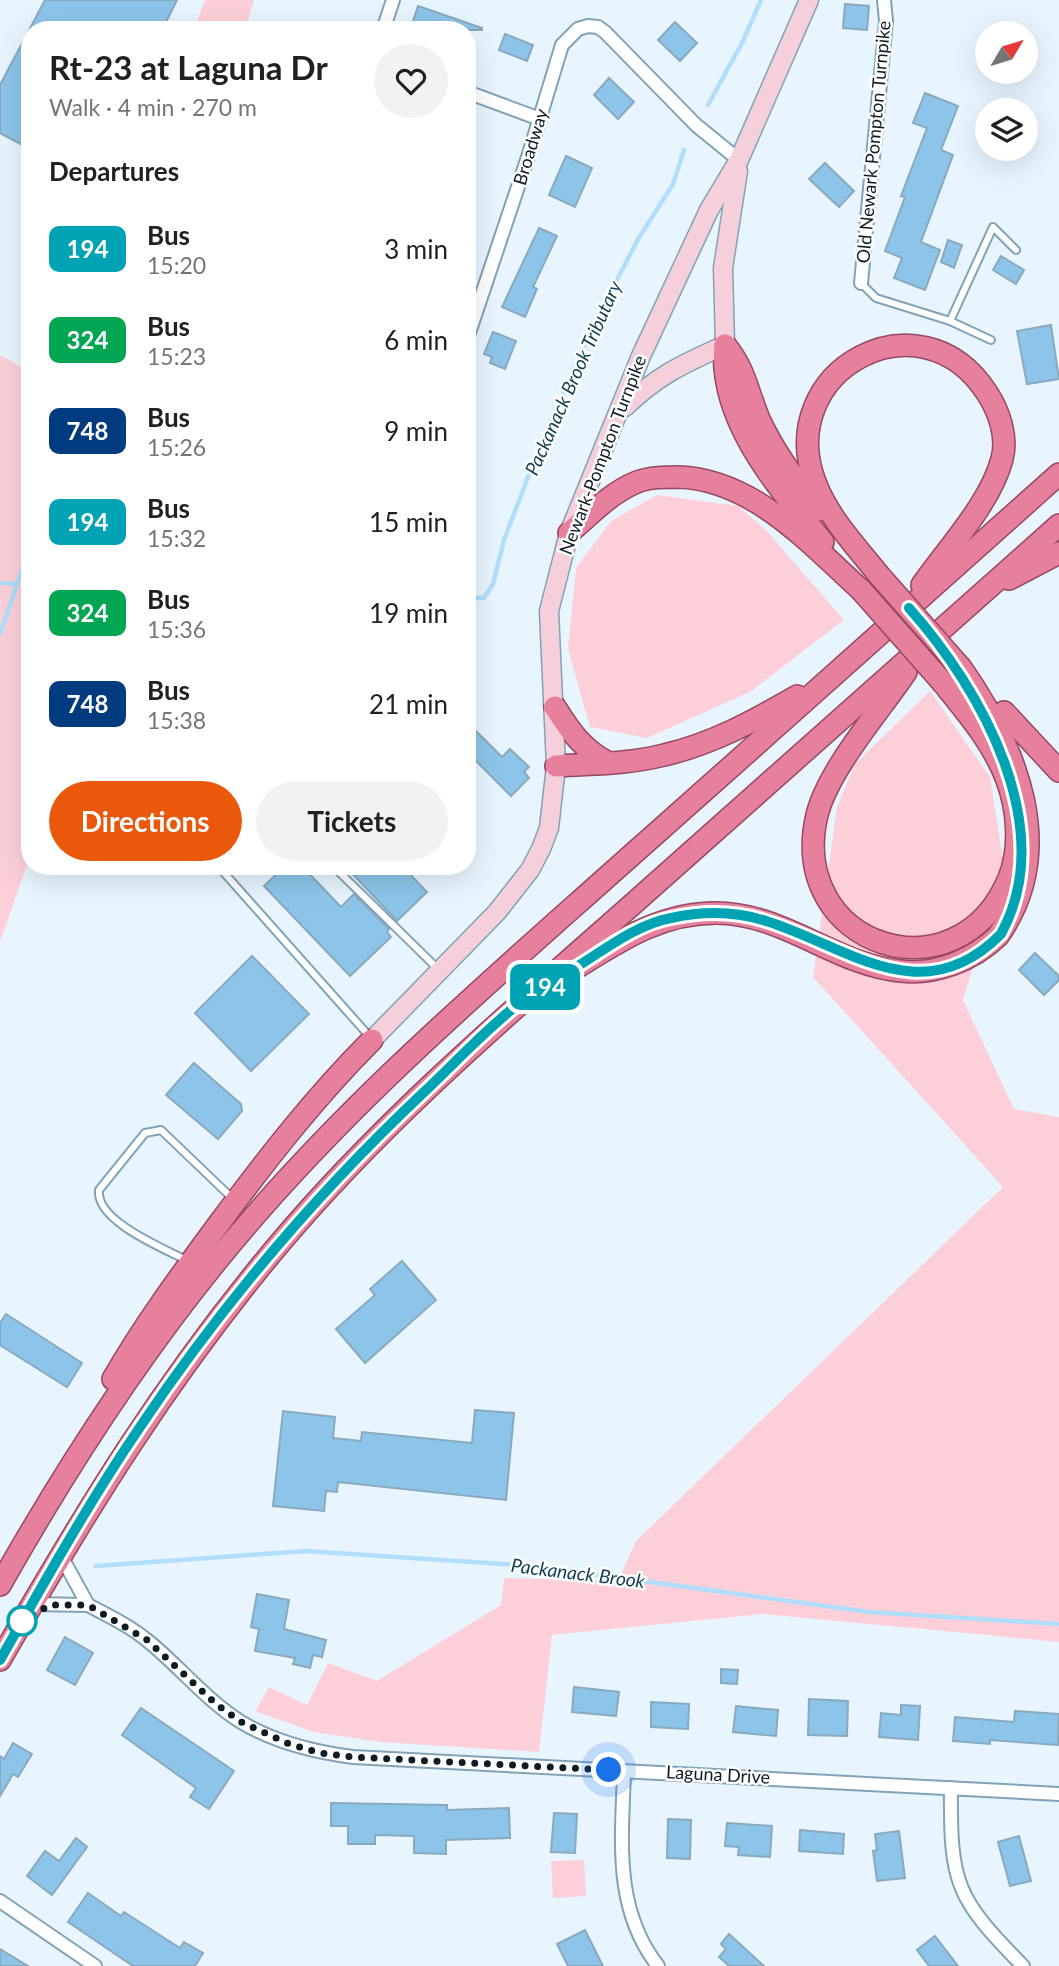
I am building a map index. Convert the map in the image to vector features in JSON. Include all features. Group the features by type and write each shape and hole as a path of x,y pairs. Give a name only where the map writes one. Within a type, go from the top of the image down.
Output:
{"highway":[{"path":"725,345 740,364 760,421 790,472 961,668 1059,771"},
{"path":"725,345 723,369 731,398 758,456 775,482 861,590 943,683 987,738 1007,781 1016,821 1016,853 1001,895 974,928 959,937 929,948 914,949 888,945 863,936 842,920 827,900 815,862 817,817 828,784 840,765 924,645"},
{"path":"878,574 836,521 815,481 810,459 808,426 824,388 854,359 867,351 893,346 934,349 971,371 995,405 1000,418 1002,459 985,496 898,618"},
{"path":"0,1585 80,1450 146,1353 194,1289 254,1217 331,1131 415,1049 1059,474"},
{"path":"569,533 612,496 637,482 665,477 696,478 727,486 759,505 800,535 861,590"},
{"path":"0,1660 60,1554 115,1465 175,1376 282,1241 398,1117 526,998 1059,525"},
{"path":"985,590 1059,553"},
{"path":"526,998 647,926 667,918 702,913 737,914 769,921 867,964 901,971 946,967 990,944 1010,923 1032,887 1040,855 1039,820 1029,783 1014,746 961,668"},
{"path":"556,766 661,756 706,743 753,722 840,670"},
{"path":"555,707 572,734 591,754 609,763"},
{"path":"80,1450 104,1394 132,1345 190,1262 316,1099 372,1040"}],"main road":[{"name":"Newark-Pompton Turnpike","path":"372,1040 497,912 530,870 549,828 556,766 549,611 569,533 641,356 709,210 739,160 809,0"},
{"name":"Newark-Pompton Turnpike","path":"725,345 723,268 739,160"},
{"path":"620,411 651,383 675,367 725,345"}],"street":[{"path":"386,21 393,0"},
{"name":"Old Newark Pompton Turnpike","path":"861,284 886,21 884,0"},
{"name":"Broadway","path":"476,312 562,45 578,29 598,27 696,125 739,160"},
{"path":"476,95 540,119"},
{"path":"60,1554 88,1605"},
{"name":"Laguna Drive","path":"31,1604 88,1605 147,1640 216,1704 241,1722 289,1744 320,1753 353,1757 1059,1794"},
{"path":"624,1771 621,1861 623,1888 640,1938 658,1966"},
{"path":"951,1788 950,1844 961,1891 972,1911 1023,1966"},
{"path":"0,1901 95,1966"}],"lane":[{"path":"950,321 993,227 1016,250"},
{"path":"861,284 876,298 950,321 991,340"},
{"path":"226,875 372,1040"},
{"path":"342,875 439,971"},
{"path":"190,1262 123,1226 102,1207 100,1190 145,1133 161,1130 235,1202"}],"shaded area":[{"path":"205,0 254,0 248,21 197,21"},
{"path":"0,355 21,367 21,875 23,875 0,942"},
{"path":"657,495 738,506 765,529 844,620 750,692 647,738 590,727 568,649 576,568 611,521"},
{"path":"930,691 990,777 1004,866 963,1000 1014,1109 1059,1117 1059,1642 763,1614 552,1635 539,1752 380,1742 313,1732 255,1711 269,1687 307,1705 328,1663 377,1681 501,1605 504,1578 618,1581 636,1541 1003,1187 813,977 837,807 855,764"},
{"path":"584,1860 586,1896 553,1898 551,1861"}],"building":[{"path":"45,0 177,0 166,21 34,21"},
{"path":"845,4 869,6 867,30 843,28"},
{"path":"418,6 462,21 413,21"},
{"path":"675,22 697,43 680,61 658,40"},
{"path":"505,34 533,45 527,61 499,50"},
{"path":"21,45 21,144 0,133 0,85"},
{"path":"609,78 634,102 618,119 594,95"},
{"path":"925,93 958,106 941,150 953,155 921,242 940,250 925,290 894,278 902,258 885,251 905,197 901,196 927,128 913,123"},
{"path":"566,156 592,168 575,207 549,195"},
{"path":"825,163 854,191 839,207 809,179"},
{"path":"539,228 557,236 533,287 537,289 525,317 502,307"},
{"path":"948,240 962,245 954,268 941,262"},
{"path":"1001,256 1024,270 1016,284 993,270"},
{"path":"1051,325 1059,379 1027,384 1017,331"},
{"path":"493,332 516,341 505,369 490,363 492,357 484,354"},
{"path":"476,731 502,757 510,749 529,767 524,772 529,778 511,796 476,761"},
{"path":"276,875 311,875 341,907 354,894 389,929 387,932 391,937 350,976 264,886"},
{"path":"354,875 411,875 427,892 397,921"},
{"path":"1035,953 1059,976 1059,980 1044,995 1019,970"},
{"path":"252,956 309,1014 251,1071 195,1013"},
{"path":"194,1063 241,1104 242,1111 218,1139 166,1095"},
{"path":"402,1261 436,1300 365,1363 336,1329 375,1295 370,1289"},
{"path":"6,1314 82,1363 67,1387 0,1345 0,1323"},
{"path":"475,1410 514,1413 506,1500 338,1482 337,1492 326,1491 324,1511 273,1506 283,1411 335,1417 333,1438 361,1441 362,1432 472,1443"},
{"path":"257,1594 289,1600 284,1629 326,1640 322,1657 313,1655 310,1668 293,1664 295,1658 255,1651 259,1629 251,1627"},
{"path":"65,1637 93,1653 75,1685 47,1670"},
{"path":"721,1669 738,1670 737,1684 721,1683"},
{"path":"574,1687 619,1692 616,1716 572,1712"},
{"path":"809,1699 848,1701 847,1736 808,1735"},
{"path":"651,1702 689,1704 688,1729 651,1727"},
{"path":"901,1705 920,1706 918,1740 879,1737 881,1713 901,1715"},
{"path":"736,1706 778,1710 776,1736 733,1732"},
{"path":"141,1708 234,1771 209,1809 190,1797 196,1788 122,1735"},
{"path":"1015,1711 1059,1714 1058,1745 990,1740 990,1744 953,1741 955,1717 1014,1722"},
{"path":"13,1743 32,1754 18,1777 13,1774 0,1796 0,1756 4,1759"},
{"path":"331,1803 447,1805 447,1810 509,1808 510,1838 446,1840 446,1854 414,1853 414,1836 375,1835 375,1844 348,1844 348,1826 331,1826"},
{"path":"554,1813 577,1814 575,1853 551,1852"},
{"path":"668,1819 691,1820 690,1859 667,1858"},
{"path":"727,1823 772,1826 770,1857 738,1855 739,1847 725,1846"},
{"path":"800,1830 844,1834 843,1854 799,1851"},
{"path":"899,1831 905,1878 877,1881 873,1851 877,1850 875,1834"},
{"path":"1019,1836 1031,1881 1010,1886 998,1842"},
{"path":"76,1838 87,1847 52,1895 27,1876 45,1851 59,1861"},
{"path":"88,1893 121,1916 124,1912 180,1948 184,1942 203,1953 195,1966 133,1966 68,1922"},
{"path":"585,1930 603,1966 568,1966 557,1944"},
{"path":"729,1934 764,1966 729,1966 719,1957 726,1949 721,1944"},
{"path":"935,1936 958,1966 929,1966 917,1950"},
{"path":"0,1949 28,1966 0,1966"}],"waterway":[{"name":"Packanack Brook Tributary","path":"708,105 742,43 761,0"},
{"name":"Packanack Brook Tributary","path":"476,598 484,598 493,584 504,540 534,461 590,332 637,241 673,184 684,150"},
{"name":"Packanack Brook Tributary","path":"0,634 21,572"},
{"name":"Packanack Brook Tributary","path":"0,583 17,584"},
{"name":"Packanack Brook","path":"96,1566 306,1551 533,1566 869,1612 1059,1624"}],"bus line":[{"name":"194","path":"0,1660 111,1471 208,1331 282,1241 358,1156 526,998 626,937 667,918 702,913 753,917 769,921 867,964 917,972 946,967 973,955 990,944 1010,923 1027,899 1040,855 1039,820 1029,783 1014,746 988,706 961,668 909,608"}],"route":[{"path":"22,1621 50,1605 88,1605 147,1640 216,1704 241,1722 289,1744 320,1753 609,1770"}]}
